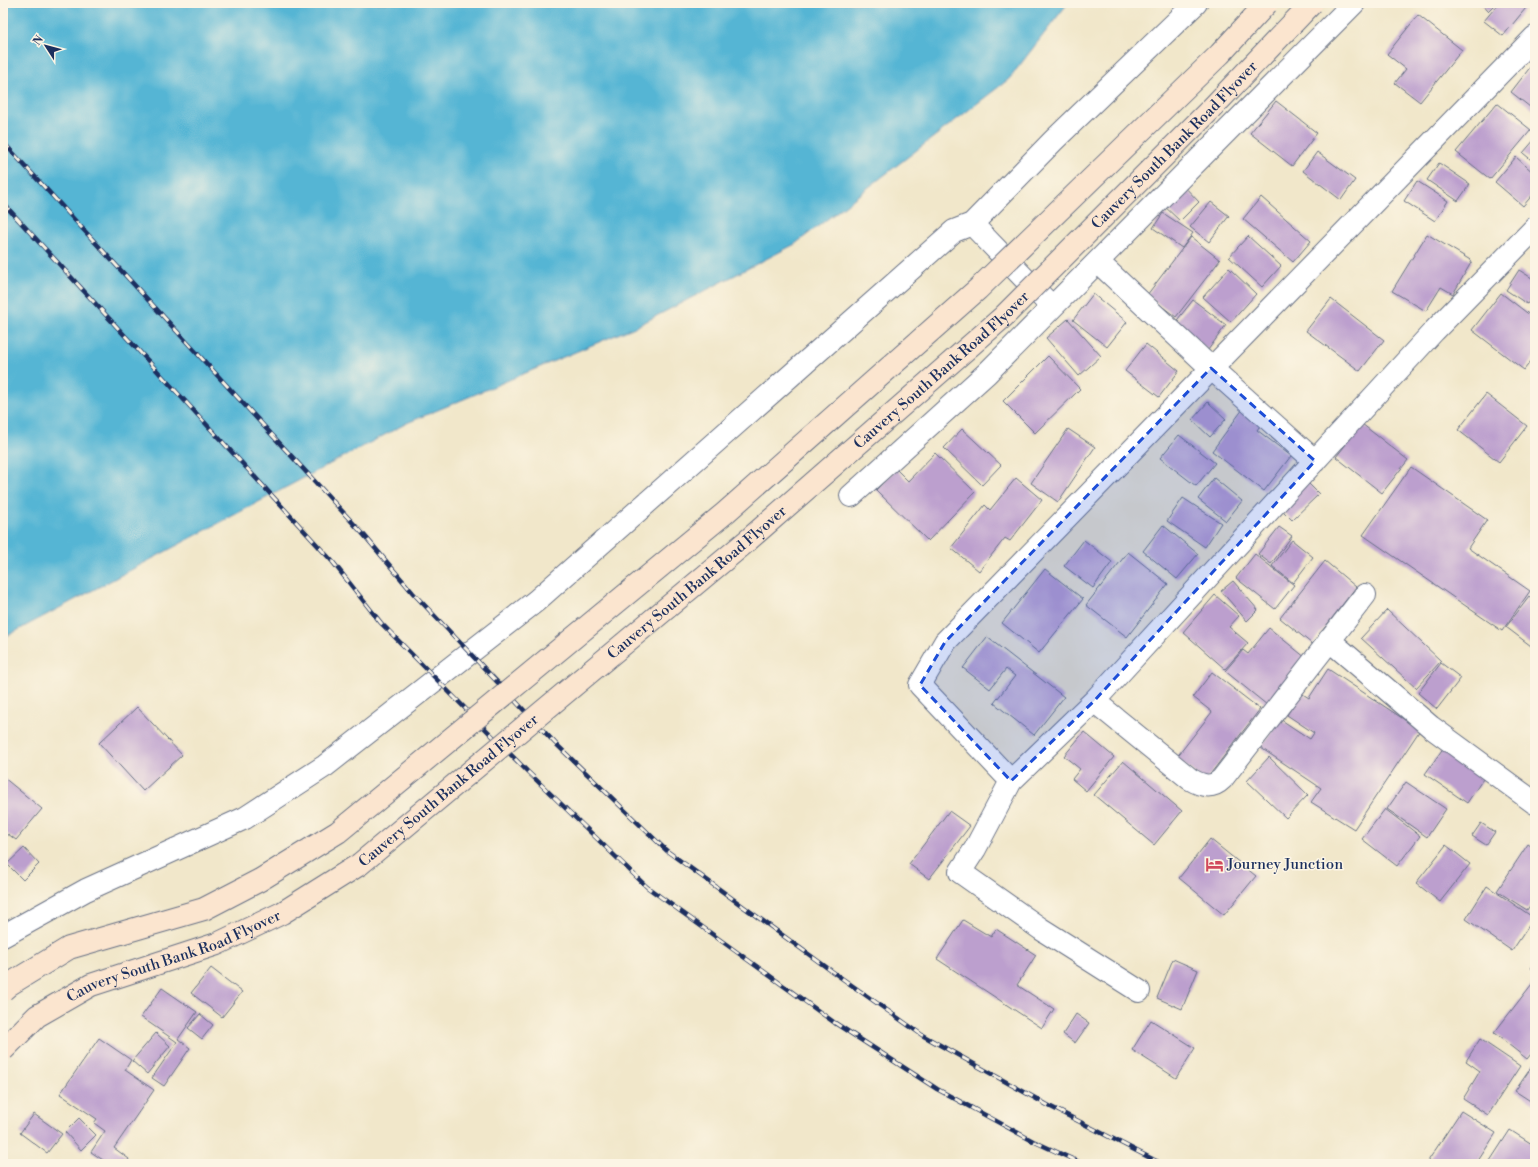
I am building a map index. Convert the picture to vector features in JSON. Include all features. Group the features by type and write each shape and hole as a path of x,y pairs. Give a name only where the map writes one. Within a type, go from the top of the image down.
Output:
{"main road":[{"path":"3,990 10,984 69,948 204,909 260,880 338,832 725,513 978,289 1220,54 1267,3"},
{"name":"Cauvery South Bank Road Flyover","path":"3,1050 37,1016 91,985 217,944 282,913 360,864 747,541 1003,317 1210,110 1312,3"}],"street":[{"path":"3,936 86,890 245,818 325,766 536,602 954,231 972,224 1053,141 1196,3"},
{"path":"851,496 987,373 1354,3"},
{"path":"1011,781 920,685 945,642 1535,37"},
{"path":"972,224 1052,307"},
{"path":"1139,991 1041,929 960,872 975,849 1011,781 1094,701 1434,331 1535,228"},
{"path":"1098,262 1211,368 1315,461"},
{"path":"1094,701 1190,779 1204,786 1213,785 1222,779 1365,595"},
{"path":"1329,640 1432,727 1535,803"}],"highlighted area":[{"path":"1211,368 1315,461 1094,701 1011,781 920,685 945,642"}],"water":[{"path":"3,3 1068,3 1009,79 795,244 637,326 407,423 3,638"}],"building":[{"path":"1481,3 1496,3 1488,11"},
{"path":"1499,3 1530,3 1503,36 1484,21"},
{"path":"1418,15 1462,50 1420,102 1395,83 1406,69 1387,54"},
{"path":"1535,61 1535,111 1511,92"},
{"path":"1276,101 1317,133 1292,166 1250,133"},
{"path":"1497,103 1531,130 1490,179 1456,152"},
{"path":"1535,139 1535,163 1523,153"},
{"path":"1317,152 1355,180 1341,200 1303,171"},
{"path":"1516,157 1535,174 1535,192 1523,206 1495,182"},
{"path":"1439,163 1470,184 1458,201 1427,180"},
{"path":"1417,181 1448,201 1435,221 1404,201"},
{"path":"1182,184 1199,202 1180,221 1162,204"},
{"path":"1261,197 1311,241 1293,262 1243,219"},
{"path":"1211,202 1229,216 1209,242 1190,227"},
{"path":"1163,213 1193,233 1182,248 1153,228"},
{"path":"1427,234 1472,261 1453,294 1441,287 1426,311 1392,291"},
{"path":"1248,236 1281,266 1262,287 1229,257"},
{"path":"1191,237 1220,260 1176,317 1147,295"},
{"path":"1229,268 1256,294 1231,322 1203,297"},
{"path":"1519,270 1535,280 1535,293 1527,304 1506,290"},
{"path":"1501,293 1535,319 1535,356 1524,370 1472,330"},
{"path":"1093,294 1127,322 1107,347 1073,320"},
{"path":"1331,299 1384,340 1360,371 1306,331"},
{"path":"1193,300 1226,325 1208,350 1174,324"},
{"path":"1068,319 1101,356 1079,376 1046,338"},
{"path":"1146,344 1179,371 1159,397 1125,371"},
{"path":"1048,356 1080,389 1035,433 1003,401"},
{"path":"1486,394 1527,426 1499,462 1458,430"},
{"path":"1208,402 1226,419 1210,437 1192,420"},
{"path":"1243,409 1262,423 1257,430 1291,456 1264,491 1212,451"},
{"path":"1362,424 1408,460 1382,493 1336,457"},
{"path":"962,429 1001,465 982,485 944,448"},
{"path":"1068,429 1095,447 1058,502 1031,483"},
{"path":"1179,435 1215,463 1196,486 1160,458"},
{"path":"935,453 975,492 928,541 876,490 896,469 908,481"},
{"path":"1411,467 1487,520 1468,548 1530,591 1502,631 1363,535"},
{"path":"1016,478 1042,500 1010,541 1005,538 979,571 951,548 985,505 990,510"},
{"path":"1214,478 1242,501 1226,521 1198,499"},
{"path":"1305,480 1319,494 1292,520 1278,506"},
{"path":"1183,498 1221,523 1205,547 1167,521"},
{"path":"1163,525 1198,554 1177,579 1143,551"},
{"path":"1279,527 1292,536 1271,564 1258,554"},
{"path":"1084,540 1112,562 1093,588 1064,566"},
{"path":"1292,540 1313,557 1293,583 1272,566"},
{"path":"1128,552 1168,584 1127,637 1086,605"},
{"path":"1255,554 1294,585 1275,609 1236,578"},
{"path":"1325,561 1356,587 1312,644 1280,618"},
{"path":"1045,569 1083,599 1039,653 1002,623"},
{"path":"1233,581 1258,610 1247,621 1221,591"},
{"path":"1215,595 1239,616 1229,627 1248,643 1225,669 1183,632"},
{"path":"1529,597 1535,601 1535,649 1506,627"},
{"path":"1387,610 1441,661 1416,688 1361,638"},
{"path":"1269,628 1306,658 1267,705 1225,671 1243,650 1248,654"},
{"path":"987,637 1064,697 1034,735 994,703 1015,676 1006,669 990,689 963,668"},
{"path":"1441,663 1461,678 1437,709 1418,693"},
{"path":"1328,669 1420,730 1354,829 1311,802 1321,788 1261,748 1280,719 1310,739 1314,733 1287,715 1301,693 1309,698"},
{"path":"1212,672 1260,709 1205,781 1176,758 1212,712 1193,697"},
{"path":"137,707 182,755 143,791 99,743"},
{"path":"1084,732 1114,757 1086,791 1072,779 1080,769 1064,756"},
{"path":"1444,747 1485,776 1467,803 1425,774"},
{"path":"1269,757 1308,795 1286,818 1247,781"},
{"path":"1123,761 1182,811 1154,845 1094,795"},
{"path":"3,777 42,809 16,840 8,834 3,841"},
{"path":"1406,782 1446,809 1427,837 1387,809"},
{"path":"1385,809 1420,836 1397,866 1362,839"},
{"path":"949,811 970,826 929,879 909,864"},
{"path":"1481,823 1495,832 1486,845 1472,836"},
{"path":"1210,839 1256,876 1224,915 1179,878"},
{"path":"1528,844 1535,849 1535,898 1527,910 1497,891"},
{"path":"1446,845 1470,864 1440,902 1416,883"},
{"path":"24,848 39,864 23,880 7,864"},
{"path":"1487,886 1534,918 1512,951 1466,919"},
{"path":"963,920 991,937 996,929 1036,955 1017,985 1054,1009 1042,1028 937,959"},
{"path":"1173,959 1198,970 1182,1009 1157,998"},
{"path":"1535,963 1535,972 1531,968"},
{"path":"211,968 242,992 222,1017 191,993"},
{"path":"1535,980 1535,1049 1527,1059 1494,1033"},
{"path":"162,988 197,1012 178,1039 190,1048 164,1086 152,1078 177,1042 141,1017"},
{"path":"200,1014 213,1025 202,1039 188,1028"},
{"path":"1076,1014 1089,1023 1075,1043 1063,1034"},
{"path":"1151,1020 1195,1048 1176,1078 1132,1050"},
{"path":"156,1033 170,1046 147,1074 132,1061"},
{"path":"99,1038 131,1060 125,1070 154,1090 114,1148 129,1159 126,1164 109,1164 91,1152 105,1131 94,1123 97,1119 60,1094"},
{"path":"1480,1039 1520,1066 1488,1115 1463,1099 1480,1071 1466,1061"},
{"path":"1535,1062 1535,1104 1515,1091"},
{"path":"1461,1111 1496,1133 1476,1164 1466,1164 1460,1161 1458,1164 1426,1164"},
{"path":"34,1114 62,1134 47,1153 20,1133"},
{"path":"79,1118 96,1135 81,1150 65,1132"},
{"path":"1510,1130 1535,1146 1534,1164 1488,1164"}],"railway":[{"path":"3,142 364,535 413,593 555,743 667,851 922,1035 1051,1107 1162,1164"},
{"path":"3,203 332,561 381,623 527,771 647,887 835,1023 937,1089 1033,1141 1083,1164"}],"place":[{"name":"Journey Junction","path":"1214,864"}]}
